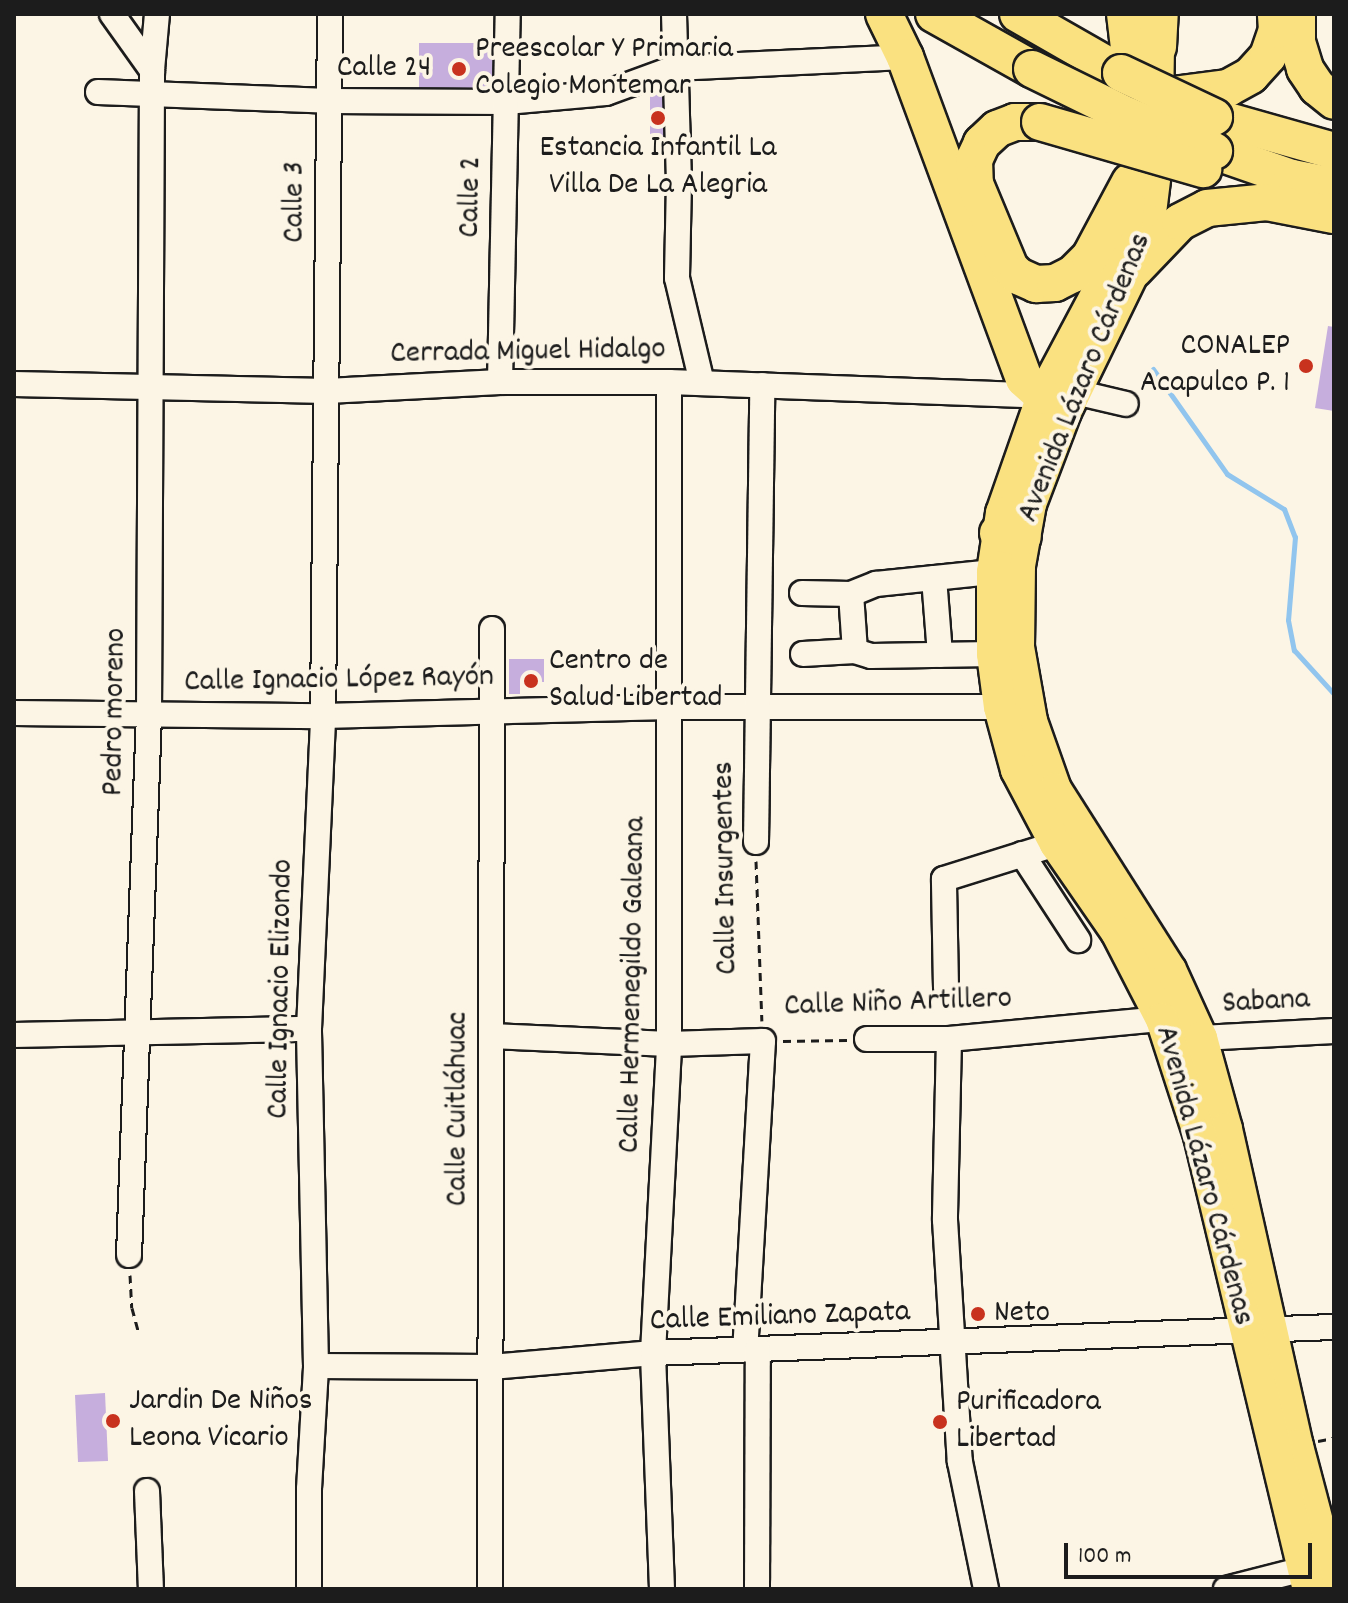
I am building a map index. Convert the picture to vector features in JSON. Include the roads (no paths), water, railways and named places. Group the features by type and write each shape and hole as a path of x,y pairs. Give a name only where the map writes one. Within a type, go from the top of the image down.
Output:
{"highway":[{"path":"884,14 905,57 1024,379 1059,394"},
{"path":"934,14 1032,69 1128,116 1334,151"},
{"path":"1216,132 1251,75 1268,56 1277,30 1276,14"},
{"path":"1297,14 1297,42 1305,69 1317,87 1334,101"},
{"path":"1038,20 1090,35 1121,73 1165,96 1216,132 1292,178 1334,186"},
{"path":"1140,167 1090,257 1073,274 1055,283 1036,284 1018,276 1010,268 975,184 974,160 982,143 997,129 1015,122 1216,132"},
{"path":"1134,270 1180,222 1207,208 1267,202 1334,215"}],"main road":[{"path":"1123,14 1140,167"},
{"path":"1140,167 1155,25"},
{"name":"Avenida Lázaro Cárdenas","path":"1140,167 1149,221 1134,270 1019,460 1010,535 1018,647 1031,721 1042,757 1062,802 1170,970 1201,1038 1307,1579"},
{"name":"Avenida Lázaro Cárdenas","path":"1059,394 1112,266 1127,222 1140,167"},
{"name":"Avenida Lázaro Cárdenas","path":"1010,535 993,572 993,654 1000,707 1017,770 1056,844 1117,932 1162,1019 1297,1446 1334,1586"}],"street":[{"path":"112,14 153,83"},
{"name":"Pedro moreno","path":"129,1255 149,715 153,83 157,14"},
{"name":"Calle 3","path":"327,391 330,14"},
{"name":"Calle 2","path":"500,382 508,14"},
{"path":"674,14 679,181 677,278 702,383"},
{"name":"Calle 24","path":"98,92 153,83 329,101 506,102 606,93 674,68 905,57"},
{"name":"Cerrada Miguel Hidalgo","path":"14,384 327,391 500,382 669,382 1059,394 1126,404"},
{"name":"Calle Hermenegildo Galeana","path":"662,1589 653,1353 669,1044 669,382"},
{"name":"Calle Insurgentes","path":"756,842 762,385"},
{"name":"Calle Ignacio Elizondo","path":"309,1589 309,1489 316,1366 309,1029 323,716 327,391"},
{"path":"802,593 851,594 876,584 993,572"},
{"path":"934,578 940,655"},
{"path":"851,594 855,651"},
{"name":"Calle Cuitláhuac","path":"490,1589 492,629"},
{"path":"803,654 855,651 871,656 993,654"},
{"name":"Calle Ignacio López Rayón","path":"14,713 323,716 670,707 1000,707"},
{"path":"946,988 944,879 1056,844"},
{"path":"1022,854 1078,940"},
{"name":"Calle Niño Artillero","path":"867,1039 949,1039 1162,1019"},
{"path":"14,1035 309,1029"},
{"name":"Sabana","path":"1201,1038 1334,1031"},
{"name":"Calle Niño Artillero","path":"491,1036 669,1044 763,1041 752,1349"},
{"path":"949,1039 945,1220 952,1344 960,1462 986,1589"},
{"name":"Calle Emiliano Zapata","path":"316,1366 491,1367 653,1353 952,1344 1334,1327"},
{"path":"752,1349 757,1589"},
{"path":"147,1491 151,1589"},
{"path":"1226,1589 1307,1579"}],"waterway":[{"path":"1153,369 1227,474 1284,509 1295,537 1288,620 1294,650 1334,694"}],"place":[{"name":"Preescolar Y Primaria Colegio Montemar","path":"459,69"},
{"name":"Estancia Infantil La Villa De La Alegria","path":"658,118"},
{"name":"CONALEP Acapulco P. 1","path":"1306,366"},
{"name":"Centro de Salud Libertad","path":"531,681"},
{"name":"Neto","path":"978,1314"},
{"name":"Jardin De Niños Leona Vicario","path":"113,1421"},
{"name":"Purificadora Libertad","path":"940,1422"}]}
